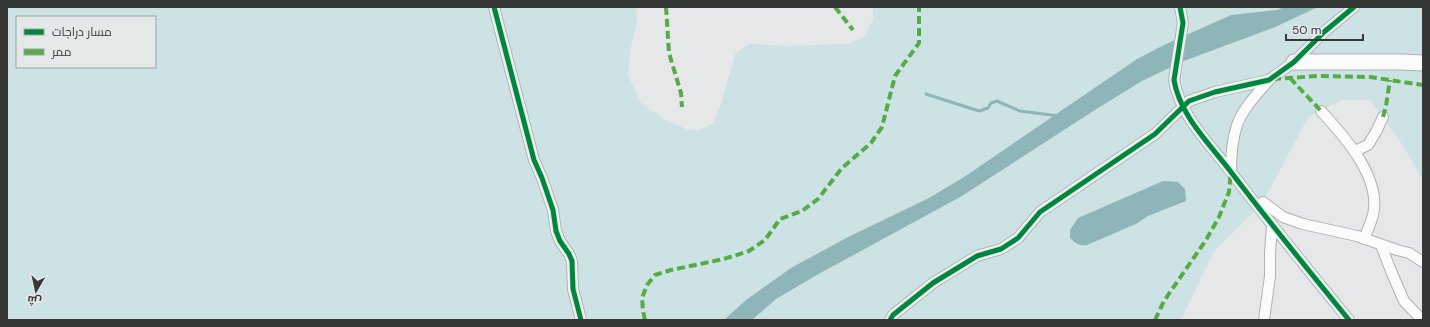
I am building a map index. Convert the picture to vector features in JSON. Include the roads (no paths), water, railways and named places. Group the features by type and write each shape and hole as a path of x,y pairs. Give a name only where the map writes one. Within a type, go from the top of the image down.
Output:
{"main road":[{"path":"1294,62 1423,63"}],"street":[{"path":"494,7 534,160 553,210 556,231 572,261 573,290 582,320"},
{"path":"1180,7 1183,23 1174,80 1176,89 1184,107 1198,131 1231,171 1272,226 1349,320"},
{"path":"1231,171 1232,147 1237,124 1245,109 1269,80 1294,62 1324,32 1354,7"},
{"path":"890,320 933,282 977,256 1000,249 1018,238 1040,212 1155,134 1189,101 1215,92 1269,80"},
{"path":"1320,111 1340,131 1355,151 1372,185 1373,214 1364,239"},
{"path":"1355,151 1368,145 1376,132 1382,117"},
{"path":"1263,202 1284,217 1296,222 1364,239 1409,253 1423,262"},
{"path":"1264,320 1270,276 1272,226"},
{"path":"1381,245 1404,301 1422,320"}],"water":[{"path":"1284,7 1318,7 1273,28 1184,61 1142,81 962,196 815,276 776,299 752,320 724,320 746,300 791,268 846,238 929,198 964,177 1137,59 1164,45 1231,15 1277,10"},
{"path":"1163,181 1178,182 1185,189 1186,201 1148,216 1136,224 1087,245 1078,244 1070,238 1070,230 1078,218"}],"waterway":[{"path":"926,94 979,111 988,108 991,103 997,101 1020,111 1059,116"}]}
